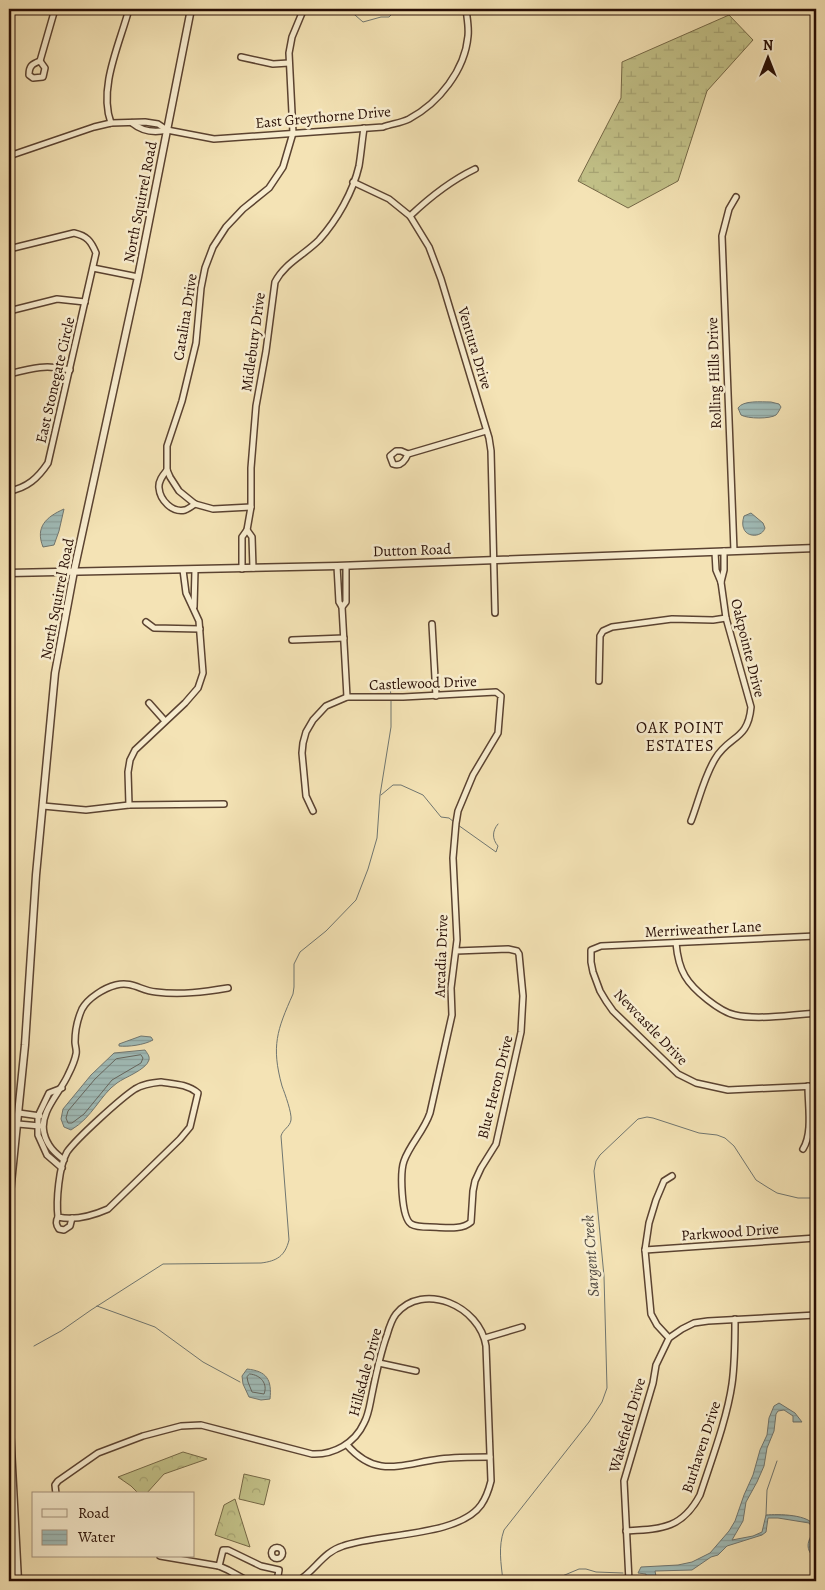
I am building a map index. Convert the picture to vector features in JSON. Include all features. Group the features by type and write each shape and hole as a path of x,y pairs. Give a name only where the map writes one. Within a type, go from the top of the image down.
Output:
{"street":[{"path":"40,61 55,9"},
{"path":"9,156 111,123 108,114 107,97 114,58 128,9"},
{"name":"North Squirrel Road","path":"9,1203 25,1045 31,939 55,673 74,571 138,277 191,9"},
{"name":"Catalina Drive","path":"167,470 167,446 182,400 196,343 201,288 205,268 213,247 226,227 243,209 269,188 283,167 294,133 289,63 292,37 302,13 307,9"},
{"name":"East Greythorne Drive","path":"111,123 132,123 137,128 156,133 167,130 214,138 383,127 408,119 431,104 442,94 455,74 464,55 468,36 466,9"},
{"path":"241,57 273,64 289,63"},
{"name":"Midlebury Drive","path":"242,569 242,537 247,530 251,507 251,468 256,406 266,351 275,282 279,274 292,260 319,240 345,202 358,166 364,128"},
{"path":"410,216 430,197 456,179 475,169"},
{"name":"Ventura Drive","path":"353,182 389,199 410,216 429,247 442,279 491,451 495,613"},
{"name":"Rolling Hills Drive","path":"734,551 722,236 729,209 736,197"},
{"name":"East Stonegate Circle","path":"9,249 74,233 89,238 96,253 48,464 36,479 27,486 9,491"},
{"path":"93,268 138,277"},
{"path":"9,311 57,299 85,302"},
{"path":"9,374 42,366 70,370"},
{"path":"408,454 486,430"},
{"path":"196,504 186,510 178,510 168,506 161,498 158,486 167,470 178,490 196,504 213,509 251,507"},
{"name":"Midlebury Drive","path":"247,530 252,537 253,568"},
{"name":"Dutton Road","path":"9,573 346,566 816,548"},
{"name":"Oakpointe Drive","path":"720,582 724,570 724,551"},
{"name":"Oakpointe Drive","path":"692,821 715,758 723,746 744,730 750,718 751,707 726,618 716,570 715,552"},
{"path":"312,811 306,796 302,753 306,732 313,720 326,706 347,697 342,607 339,602 337,566"},
{"path":"342,607 346,602 346,566"},
{"path":"130,806 128,772 130,760 135,750 185,703 198,688 203,673 199,621 186,593 183,570"},
{"path":"194,607 195,570"},
{"path":"716,570 724,570"},
{"path":"599,680 600,636 603,630 612,627 672,619 714,620 726,618"},
{"path":"146,622 154,628 200,629"},
{"path":"432,624 436,696"},
{"path":"292,640 344,638"},
{"name":"Castlewood Drive","path":"347,697 436,696 496,692 498,694"},
{"name":"Arcadia Drive","path":"408,1220 404,1204 401,1172 407,1154 426,1124 435,1095 451,1025 451,988 457,932 452,858 458,811 473,775 498,733 501,696 498,694"},
{"path":"149,703 165,721"},
{"path":"43,806 86,810 130,806 224,804"},
{"name":"Merriweather Lane","path":"591,950 601,946 816,936"},
{"path":"676,943 677,955 685,976 700,993 725,1013 747,1016 816,1013"},
{"name":"Blue Heron Drive","path":"408,1220 411,1224 422,1227 460,1227 469,1223 473,1214 475,1181 496,1144 521,1032 523,996 519,954 517,951 508,949 456,952"},
{"name":"Newcastle Drive","path":"591,950 593,972 600,991 613,1011 678,1074 696,1083 719,1089 816,1086"},
{"path":"64,1160 52,1151 44,1134 45,1116 62,1088 76,1055 76,1036 83,1007 94,996 116,985 134,985 154,992 168,993 200,993 228,988"},
{"path":"58,1217 72,1218 94,1215 108,1209 190,1127 198,1093 182,1085 161,1082 148,1083 136,1088 80,1138 67,1153 64,1160 56,1226 58,1229 64,1230 70,1226 72,1218"},
{"path":"803,1149 808,1142 808,1086"},
{"path":"62,1088 49,1093 38,1116 38,1135 47,1155 62,1168"},
{"path":"19,1113 45,1116"},
{"path":"18,1124 44,1126"},
{"path":"672,1176 664,1181 656,1200 649,1223 645,1250 649,1304 651,1314 657,1325 669,1338 694,1323 815,1315 816,1338"},
{"name":"Parkwood Drive","path":"645,1250 816,1238"},
{"name":"Hillsdale Drive","path":"298,1581 308,1574 328,1553 344,1545 450,1525 467,1518 481,1506 491,1480 485,1338 470,1314 456,1305 429,1300 418,1301 402,1308 395,1315 383,1345 365,1423 347,1445"},
{"name":"Burhaven Drive","path":"626,1531 666,1527 687,1516 694,1507 700,1495 728,1405 732,1385 736,1340 735,1319"},
{"path":"485,1338 522,1326"},
{"name":"Wakefield Drive","path":"629,1581 624,1481 653,1384 656,1364 669,1338"},
{"path":"379,1363 416,1372"},
{"path":"9,1409 18,1581"},
{"path":"56,1492 55,1485 58,1481 98,1453 143,1436 181,1426 201,1426 312,1454 320,1454 347,1445 361,1459 380,1466 393,1467 440,1459 490,1457"},
{"path":"219,1566 222,1550 228,1550 261,1566 279,1570"},
{"path":"180,1558 219,1566 248,1581"},
{"path":"277,1581 280,1558"},
{"path":"308,1574 313,1581"}],"green space":[{"path":"729,15 753,40 707,91 678,181 628,208 578,181 621,98 622,62"},
{"path":"183,1452 207,1459 164,1474 148,1492 137,1492 118,1477"},
{"path":"244,1474 270,1480 264,1505 239,1499"},
{"path":"235,1499 250,1547 215,1535 224,1505"}],"water":[{"path":"771,402 779,404 781,407 776,415 764,418 741,415 738,408 740,405 748,403"},
{"path":"64,509 54,545 43,547 40,534 41,528 47,519"},
{"path":"751,513 763,523 765,528 759,534 750,535 744,529 744,516"},
{"path":"141,1036 151,1037 153,1040 136,1045 119,1046 119,1044"},
{"path":"145,1050 149,1060 144,1067 111,1088 79,1125 71,1130 64,1127 61,1119 63,1109 91,1075 114,1053"},
{"path":"247,1369 264,1374 269,1382 270,1399 261,1400 249,1397 243,1384 242,1376"},
{"path":"779,1403 795,1413 802,1422 793,1422 793,1416 784,1410 778,1411 776,1414 774,1431 767,1448 764,1466 746,1502 743,1521 732,1540 753,1536 762,1532 766,1515 800,1517 812,1523 815,1527 817,1538 816,1559 810,1553 808,1547 813,1533 809,1523 768,1518 766,1532 762,1535 727,1546 718,1555 711,1557 692,1570 655,1571 656,1576 661,1581 647,1581 646,1574 638,1573 641,1567 678,1565 692,1562 710,1553 729,1531 735,1521 753,1475 760,1450 767,1435 769,1418 774,1406"}],"waterway":[{"path":"348,9 363,22 381,17 389,17 397,9"},
{"path":"390,687 391,696"},
{"path":"34,1346 61,1331 163,1264 261,1263 272,1261 283,1254 289,1240 281,1136 291,1117 279,1072 276,1049 277,1038 293,994 294,964 300,952 326,931 356,900 368,869 377,838 380,795 391,727 391,700"},
{"path":"381,795 393,785 401,785 423,795 441,817 449,818 454,822"},
{"path":"458,825 496,852 498,846 494,835 498,824"},
{"name":"Sargent Creek","path":"503,1581 501,1549 504,1530 589,1422 602,1402 607,1388 604,1276 594,1171 596,1161 600,1155 638,1119 653,1118 699,1133 725,1138 734,1146 756,1180 777,1193 798,1198 816,1198"},
{"path":"97,1306 155,1327 203,1362 240,1382"},
{"path":"766,1515 767,1490 777,1461"},
{"path":"534,1581 560,1577 579,1569 623,1573"},
{"path":"503,1578 525,1581"}],"district":[{"name":"OAK POINT ESTATES","path":"680,736"}]}
